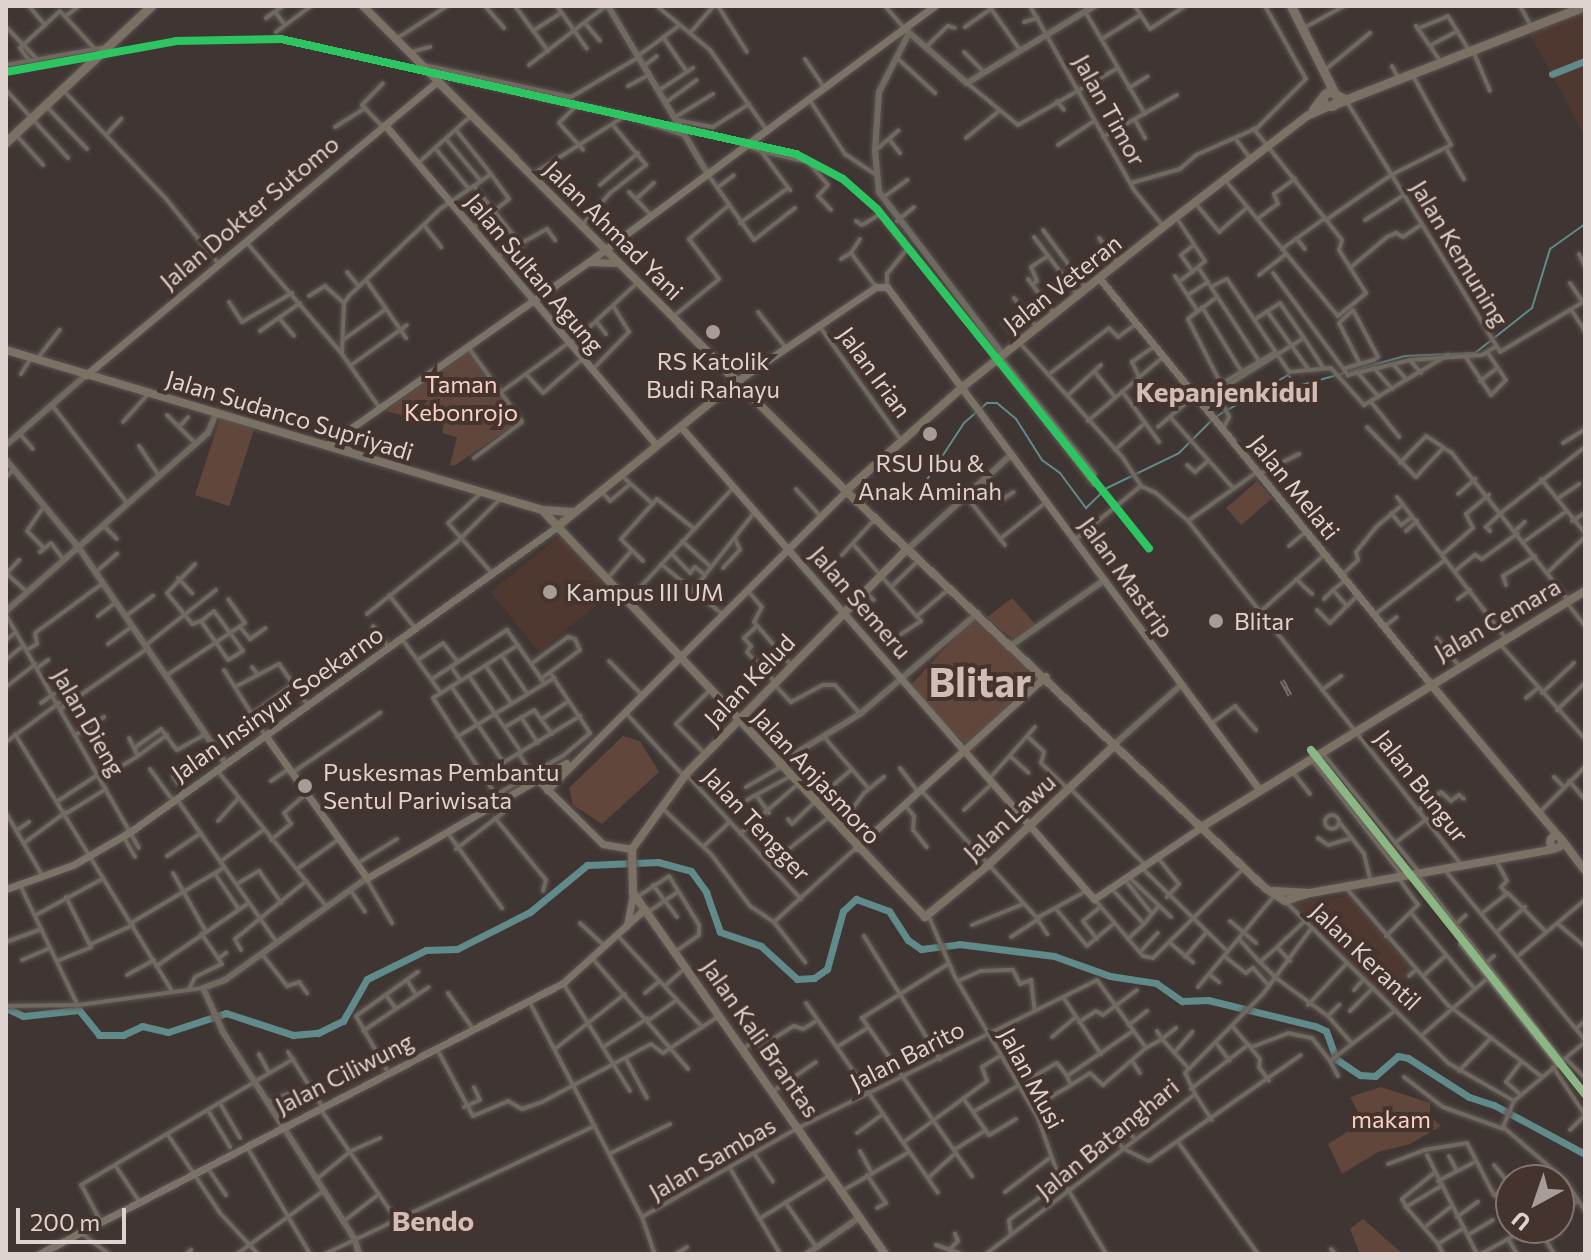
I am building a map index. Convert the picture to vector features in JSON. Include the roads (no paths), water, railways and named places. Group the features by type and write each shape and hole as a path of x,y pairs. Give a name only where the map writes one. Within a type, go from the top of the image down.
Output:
{"highway":[{"path":"1291,6 1327,71 1330,94 1324,103 1332,105 1582,6"},
{"path":"6,142 144,8"},
{"path":"1330,94 1346,100"}],"main road":[{"name":"Jalan Ahmad Yani","path":"363,6 425,68 435,84 468,119 531,175 857,499 1013,644 1259,882 1274,896 1285,901"},
{"path":"327,445 604,250 705,170 745,145 763,126 907,30 934,6"},
{"name":"Jalan Dokter Sutomo","path":"86,375 435,84"},
{"name":"Jalan Veteran","path":"848,490 964,386 1252,160 1330,94"},
{"name":"Jalan Veteran","path":"1307,116 1332,105"},
{"name":"Jalan Sultan Agung","path":"384,126 567,345 656,445"},
{"path":"586,263 618,263"},
{"name":"Jalan Melati","path":"1100,279 1429,682"},
{"path":"558,526 737,381 876,287 887,287"},
{"name":"Jalan Mastrip","path":"887,287 931,340 1047,502 1076,536 1103,581 1259,789"},
{"name":"Jalan Sudanco Supriyadi","path":"6,350 542,510 627,601"},
{"name":"Jalan Semeru","path":"680,426 1094,899"},
{"path":"348,433 348,452"},
{"path":"547,790 572,760 625,712 848,490"},
{"path":"542,510 576,511"},
{"name":"Jalan Insinyur Soekarno","path":"6,889 43,877 93,854 126,834 389,648 404,642 416,629 558,526"},
{"name":"Jalan Kelud","path":"632,851 685,775 908,548"},
{"name":"Jalan Cemara","path":"1203,826 1429,682 1585,591"},
{"name":"Jalan Anjasmoro","path":"627,601 913,909 929,917"},
{"path":"856,848 1046,676"},
{"path":"1429,682 1542,816 1556,842 1585,870"},
{"path":"265,735 367,878 498,799 572,760"},
{"name":"Jalan Lawu","path":"929,917 1116,743"},
{"path":"535,779 603,844 632,851 635,895 627,925"},
{"path":"1094,899 1203,826"},
{"path":"1259,882 1282,895 1310,893 1444,869 1556,842"},
{"path":"1285,901 1310,893"},
{"name":"Jalan Kali Brantas","path":"635,895 885,1254"},
{"name":"Jalan Ciliwung","path":"39,1254 247,1147 282,1125 563,983 646,911"}],"street":[{"path":"29,6 45,25"},
{"path":"29,60 20,49 23,44 65,6"},
{"path":"66,16 79,6"},
{"path":"266,18 283,6"},
{"path":"276,32 311,6"},
{"path":"396,39 447,6"},
{"path":"485,6 504,28"},
{"path":"515,6 548,51"},
{"path":"557,6 587,49"},
{"path":"529,65 607,6 740,223 755,239 795,208"},
{"path":"657,6 669,18 693,29 763,126"},
{"path":"693,29 716,6 747,52"},
{"path":"885,6 907,30 1018,125 1118,68"},
{"name":"Jalan Timor","path":"1030,6 1132,186 1163,227"},
{"path":"967,83 1094,6"},
{"path":"1135,6 1150,29 1185,6"},
{"path":"1132,186 1178,170 1196,155 1255,131 1307,75 1265,6"},
{"path":"1325,6 1329,14"},
{"path":"1304,29 1344,6"},
{"path":"1520,6 1532,28"},
{"path":"965,27 991,7 1020,50"},
{"path":"60,11 94,48"},
{"path":"1085,11 1145,114"},
{"path":"275,12 285,25"},
{"path":"533,31 561,13"},
{"path":"1102,39 1140,15"},
{"path":"1442,64 1418,27 1448,16 1472,51 1490,91"},
{"path":"1024,22 1037,18"},
{"path":"585,23 600,41"},
{"path":"425,68 571,97 638,56 680,25"},
{"path":"926,47 950,25 955,28"},
{"path":"6,27 37,59"},
{"path":"907,30 879,92 875,176 880,195 1094,485"},
{"path":"1431,45 1457,31"},
{"path":"1327,71 1370,33"},
{"path":"658,91 690,70 663,37"},
{"path":"6,65 108,46"},
{"path":"408,52 430,47"},
{"path":"964,52 984,72"},
{"path":"644,66 657,56"},
{"path":"895,57 935,93"},
{"path":"805,59 824,87"},
{"path":"1392,66 1399,81"},
{"path":"425,68 681,131 696,132"},
{"path":"628,86 649,75"},
{"path":"1282,249 1391,175 1446,148 1452,139 1413,75"},
{"path":"1129,88 1148,76"},
{"path":"665,103 697,80"},
{"path":"335,127 365,108 363,102 383,83"},
{"path":"63,89 107,134 218,263"},
{"path":"6,90 68,158"},
{"path":"674,118 713,94"},
{"path":"1103,137 1177,95"},
{"path":"808,98 845,154 875,176"},
{"name":"Jalan Kemuning","path":"1346,100 1492,342 1502,353 1584,302"},
{"path":"1057,101 1064,110"},
{"path":"674,118 713,127 749,104"},
{"path":"45,105 87,149"},
{"path":"577,105 559,123 583,150"},
{"name":"Jalan Sultan Agung","path":"365,108 384,126"},
{"path":"966,138 999,111"},
{"path":"531,175 577,143 626,116"},
{"path":"107,134 121,119"},
{"path":"417,164 468,119"},
{"path":"1135,120 1145,138"},
{"path":"1058,145 1094,121"},
{"path":"581,226 610,193 646,165 612,124"},
{"path":"456,130 509,198 472,229"},
{"path":"875,151 899,130"},
{"path":"1225,180 1339,316 1367,292 1339,249 1343,241 1255,131"},
{"path":"15,134 43,165"},
{"path":"446,139 481,181"},
{"path":"889,139 900,153"},
{"path":"1236,139 1252,160"},
{"path":"745,145 808,162 828,185 818,196 831,210"},
{"path":"435,148 522,246"},
{"path":"1446,148 1464,179"},
{"path":"740,223 789,189 761,151"},
{"path":"600,185 638,153"},
{"path":"342,354 344,303 449,201 491,174"},
{"path":"717,188 734,175"},
{"path":"1257,219 1278,204 1274,194 1295,179"},
{"path":"880,195 907,180"},
{"path":"636,199 654,183"},
{"path":"629,192 651,215"},
{"path":"1365,220 1404,195"},
{"path":"1195,203 1219,232 1248,207"},
{"path":"675,319 719,279 689,239 728,206"},
{"path":"897,221 914,207"},
{"path":"856,221 862,225 880,214 907,249 887,274 887,287"},
{"path":"1176,217 1205,261 1179,282"},
{"path":"1350,268 1387,237 1394,233 1403,237 1422,224"},
{"path":"424,225 441,247"},
{"path":"496,257 522,246 547,229 555,240"},
{"path":"1043,230 1087,289"},
{"path":"1034,237 1078,296"},
{"path":"1099,238 1118,264"},
{"path":"1296,238 1305,249"},
{"path":"841,259 851,253 860,239"},
{"path":"245,242 342,354 380,410"},
{"path":"1193,272 1181,255 1194,245"},
{"path":"851,253 876,287"},
{"path":"1259,275 1286,254"},
{"path":"1579,254 1585,266"},
{"path":"1033,285 1037,281 1031,267 1048,256"},
{"path":"1198,267 1259,361"},
{"path":"347,272 359,287"},
{"path":"1273,273 1347,371 1357,372 1392,363 1448,355 1487,353"},
{"path":"1175,276 1241,371"},
{"path":"1028,279 1054,314"},
{"path":"1188,295 1227,279 1289,372 1323,367"},
{"path":"366,280 406,338"},
{"path":"501,392 567,345 637,283"},
{"path":"1570,283 1584,302"},
{"path":"309,296 325,286 344,303"},
{"path":"229,302 241,322 292,293"},
{"path":"1217,297 1188,319 1221,384"},
{"path":"1014,298 1038,328"},
{"path":"260,331 300,303"},
{"path":"1254,320 1281,303 1323,367 1338,375 1362,404 1371,402 1448,355"},
{"path":"591,371 619,348 616,343 630,331 613,305"},
{"path":"343,340 387,309"},
{"path":"1338,375 1378,356 1353,310 1339,323 1360,364"},
{"path":"1267,311 1309,370"},
{"path":"1572,311 1585,331"},
{"path":"758,312 786,348"},
{"path":"279,318 294,336"},
{"path":"596,321 606,334"},
{"path":"1004,321 1132,470 1141,486 1076,536"},
{"path":"1048,375 1109,328 1118,337 1137,324"},
{"path":"350,366 407,325"},
{"name":"Jalan Irian","path":"819,325 902,441"},
{"path":"21,374 60,330"},
{"path":"1158,427 1198,398 1304,338"},
{"path":"1487,353 1492,342"},
{"path":"1139,377 1132,361 1155,346"},
{"path":"468,347 521,424 474,458"},
{"path":"1465,356 1480,381 1492,393 1506,381 1487,353"},
{"path":"1492,360 1502,353"},
{"path":"1216,390 1241,371 1277,354"},
{"path":"1088,421 1164,357"},
{"path":"1000,358 1095,474"},
{"path":"526,374 543,393 581,360"},
{"path":"1410,360 1421,373"},
{"path":"1392,363 1407,380"},
{"path":"1067,396 1101,365"},
{"path":"1374,368 1392,389"},
{"path":"1480,381 1497,368"},
{"path":"1094,371 1115,397"},
{"path":"1357,372 1379,397"},
{"path":"6,445 86,375"},
{"path":"1216,390 1226,408 1229,422 1223,429"},
{"path":"1122,391 1159,442"},
{"path":"123,422 149,393"},
{"path":"1371,402 1399,437"},
{"path":"52,405 128,504"},
{"path":"212,428 216,413"},
{"path":"167,415 196,444"},
{"path":"180,426 188,417"},
{"path":"6,613 228,417"},
{"path":"1170,417 1234,489"},
{"path":"1115,450 1145,423"},
{"path":"1367,427 1417,477 1445,448"},
{"path":"1563,443 1585,429"},
{"path":"19,433 33,449"},
{"path":"1400,463 1426,436 1445,448 1489,495 1585,626"},
{"path":"139,446 159,476"},
{"path":"1490,531 1486,527 1502,512 1585,447"},
{"path":"908,548 1012,454"},
{"path":"1188,521 1258,473 1299,454"},
{"path":"6,460 46,504 79,548 225,763"},
{"path":"1187,465 1195,472 1208,461"},
{"path":"6,477 14,469"},
{"path":"621,474 653,504"},
{"path":"1458,494 1475,479"},
{"path":"1541,479 1585,535 1548,572"},
{"path":"983,480 1001,500 1014,492"},
{"path":"601,491 610,501 630,484"},
{"path":"1557,499 1579,484"},
{"name":"Jalan Bungur","path":"1141,486 1188,521 1462,865"},
{"path":"627,601 733,488"},
{"path":"796,489 820,516"},
{"path":"480,492 448,521 494,575"},
{"path":"965,495 1005,545"},
{"path":"1461,518 1489,495"},
{"path":"1397,497 1470,590 1501,639 1538,688 1585,739"},
{"path":"367,614 461,537 501,498"},
{"path":"643,561 621,538 660,499 693,528"},
{"path":"1000,539 1047,502"},
{"path":"46,504 27,530 42,550 51,543 64,560"},
{"path":"1324,599 1344,578 1391,513 1403,504"},
{"path":"1524,541 1565,512"},
{"path":"693,592 754,513"},
{"path":"1391,513 1401,525 1415,519"},
{"path":"1572,521 1585,513"},
{"path":"1374,615 1444,557 1473,528 1466,514"},
{"path":"842,555 877,517"},
{"path":"1406,531 1415,519"},
{"path":"1455,571 1475,555 1482,559 1525,522"},
{"path":"104,526 117,539"},
{"path":"1289,546 1306,531"},
{"path":"723,568 740,550 735,538"},
{"path":"682,541 711,567"},
{"path":"853,544 921,621 901,634"},
{"path":"607,579 632,550"},
{"path":"671,553 690,573 695,567 705,575"},
{"path":"96,572 117,554"},
{"path":"1260,612 1326,556"},
{"path":"1506,585 1503,576 1535,556"},
{"path":"892,586 919,558"},
{"path":"19,560 6,574 27,592"},
{"path":"195,564 166,591 184,619 193,625 214,610 242,652 229,660 201,621"},
{"path":"661,564 722,614"},
{"path":"178,578 192,593"},
{"path":"1296,579 1312,594"},
{"path":"1013,644 1103,581"},
{"path":"6,660 37,644 34,634 103,583"},
{"path":"917,616 950,588"},
{"path":"746,589 762,607 754,619 757,626 791,665"},
{"path":"6,742 147,646 216,590"},
{"path":"1333,590 1347,606"},
{"path":"1458,599 1470,590"},
{"path":"865,592 874,600"},
{"path":"389,595 416,629"},
{"path":"1317,610 1330,623 1358,595"},
{"path":"126,616 153,596"},
{"path":"167,675 217,644 245,622 228,599"},
{"path":"98,616 116,602"},
{"name":"Jalan Dieng","path":"6,613 100,776 126,834 139,848"},
{"path":"746,787 860,714 978,613"},
{"path":"1384,627 1397,617"},
{"path":"108,644 133,626"},
{"path":"373,626 389,648"},
{"path":"757,626 744,639 751,646 747,652 791,702 817,688 835,685 860,714"},
{"path":"240,627 249,639 266,628"},
{"path":"432,679 509,631 543,682"},
{"path":"6,640 16,632"},
{"path":"457,737 528,694 553,676 580,650 572,636 531,664"},
{"path":"1437,638 1458,665"},
{"path":"404,642 441,693"},
{"path":"418,660 443,643 458,662"},
{"path":"498,799 433,698 518,645"},
{"path":"502,656 528,694"},
{"path":"6,687 48,660"},
{"path":"609,661 642,695"},
{"path":"1542,693 1574,663"},
{"path":"235,687 279,664 308,705"},
{"path":"451,666 460,680"},
{"path":"486,666 512,704"},
{"path":"252,667 258,675"},
{"path":"224,670 265,735"},
{"path":"469,676 505,727 535,779 589,735 553,676"},
{"path":"1322,690 1341,676"},
{"path":"1557,710 1585,683"},
{"path":"252,714 293,684"},
{"path":"1116,743 1182,684"},
{"path":"451,686 504,763"},
{"path":"1526,698 1538,688"},
{"path":"705,754 676,724 709,691"},
{"path":"41,703 54,694"},
{"path":"542,719 569,701"},
{"path":"1212,723 1235,706 1256,730"},
{"path":"505,727 534,710 552,734"},
{"name":"Jalan Tengger","path":"625,712 801,899"},
{"path":"271,781 380,713"},
{"path":"483,775 580,716"},
{"path":"77,734 104,717"},
{"path":"521,717 538,743"},
{"path":"964,810 1035,727"},
{"path":"134,748 161,729 179,750 206,734"},
{"path":"15,734 93,854 171,990"},
{"path":"58,801 138,756 167,735"},
{"path":"1027,736 1044,752 1040,762 1144,867 1170,899 1246,973 1304,922"},
{"path":"129,738 138,756"},
{"path":"825,738 869,789"},
{"path":"1321,750 1395,843 1454,926 1564,1059 1585,1078"},
{"path":"1010,756 1029,773"},
{"path":"1310,757 1418,903 1386,936"},
{"path":"1542,816 1563,786 1585,767"},
{"path":"900,768 1038,919 1047,934"},
{"path":"150,769 201,833 277,943"},
{"path":"216,769 327,907"},
{"path":"788,819 792,824 852,769"},
{"path":"1291,769 1310,794"},
{"path":"173,776 184,792"},
{"path":"747,800 789,777"},
{"path":"837,829 869,789 884,777"},
{"path":"1554,777 1563,786"},
{"path":"1569,781 1584,798"},
{"path":"740,834 769,813 797,785"},
{"path":"23,843 66,812 106,789"},
{"path":"1419,810 1441,792 1451,801 1459,795 1464,799"},
{"path":"271,840 291,824 284,813 306,794"},
{"path":"755,795 769,813"},
{"path":"218,821 238,799"},
{"path":"905,805 914,816 913,830 927,847"},
{"path":"661,807 704,847 750,906 774,922 805,962"},
{"path":"456,849 504,812"},
{"path":"6,813 43,877"},
{"path":"495,818 548,881 543,891"},
{"path":"770,864 828,818"},
{"path":"1395,843 1427,819"},
{"path":"16,831 29,822"},
{"path":"704,847 729,823"},
{"path":"1340,823 1364,854 1371,882"},
{"path":"221,861 263,830"},
{"path":"447,832 456,849 502,908"},
{"path":"167,856 201,833"},
{"path":"126,834 135,857"},
{"path":"1318,838 1328,845 1352,838"},
{"path":"297,869 339,839"},
{"path":"356,864 397,839"},
{"path":"774,922 856,848"},
{"path":"1158,858 1179,884 1164,911"},
{"path":"1495,858 1507,881 1501,887 1525,907 1546,932"},
{"path":"57,961 87,951 91,945 132,924 225,867"},
{"path":"1094,899 1140,952 1153,958 1244,867"},
{"path":"1444,869 1585,1041 1513,1102 1504,1129"},
{"path":"237,884 259,871 281,903"},
{"path":"173,873 222,965 195,977 189,989"},
{"path":"215,874 239,909"},
{"path":"635,895 667,875 679,891 700,933 676,951"},
{"path":"35,915 104,878"},
{"path":"6,1006 76,1002 79,1005 203,988 221,982 367,878 392,923"},
{"path":"1127,879 1171,917"},
{"path":"1127,879 1152,914"},
{"path":"241,950 235,939 306,881"},
{"path":"20,884 76,1002"},
{"path":"653,885 677,917"},
{"path":"1345,887 1419,973 1453,1006 1541,1076"},
{"path":"1112,888 1144,924"},
{"path":"350,889 365,912"},
{"path":"646,911 679,891"},
{"path":"1011,937 1086,891"},
{"path":"1481,914 1506,893"},
{"path":"1198,987 1274,896"},
{"path":"66,897 91,945"},
{"path":"1517,957 1585,900"},
{"name":"Jalan Kerantil","path":"1285,901 1459,1071 1513,1102"},
{"path":"127,975 156,963 249,903"},
{"path":"972,925 1023,904"},
{"path":"1128,939 1158,906"},
{"path":"1097,939 1083,921 1100,907"},
{"path":"1497,932 1525,907"},
{"path":"1056,909 1087,946 1114,923"},
{"path":"1411,913 1474,988"},
{"path":"1454,926 1466,915"},
{"name":"Jalan Musi","path":"929,917 957,981 1032,1108 1062,1181 1106,1254"},
{"path":"1230,921 1256,943"},
{"path":"580,923 605,946"},
{"path":"1558,924 1585,947"},
{"path":"6,942 42,929"},
{"name":"Jalan Batanghari","path":"986,1254 1070,1193 1193,1092 1183,1077 1188,1067 1241,1019 1290,961 1311,929"},
{"path":"1140,952 1158,933"},
{"path":"1185,957 1206,933"},
{"path":"616,934 702,1027"},
{"path":"864,936 940,1059"},
{"path":"1239,939 1292,993 1328,1016 1351,1042"},
{"path":"1170,943 1193,962"},
{"path":"1460,944 1555,1066 1585,1115 1570,1130"},
{"path":"1277,947 1290,961"},
{"path":"22,960 50,948"},
{"path":"219,958 226,953"},
{"path":"262,954 287,986 299,982 307,993"},
{"path":"1409,976 1446,956"},
{"path":"1485,964 1494,956"},
{"path":"592,958 673,1046 688,1069"},
{"path":"947,961 863,1015 900,1078 972,1176"},
{"path":"1308,1005 1347,963"},
{"path":"665,986 687,966"},
{"path":"1253,968 1269,986"},
{"path":"957,981 980,971 1013,970 1020,984 1031,980 1035,1011"},
{"path":"389,1073 356,1016 418,972"},
{"path":"1209,974 1219,982"},
{"path":"1421,1036 1488,978"},
{"path":"407,979 416,995"},
{"path":"1354,990 1364,979"},
{"path":"645,993 660,981"},
{"name":"Jalan Barito","path":"798,1128 1098,981 1116,1007"},
{"path":"563,983 617,1065 630,1091"},
{"path":"363,1031 429,987"},
{"path":"203,988 207,1003 223,1032 344,1221 359,1254"},
{"path":"1350,1011 1373,988"},
{"path":"70,989 81,991"},
{"path":"1052,1037 1078,1020 1116,1007 1137,990"},
{"path":"448,993 473,1029"},
{"path":"1286,999 1292,993"},
{"path":"555,1049 625,994"},
{"path":"386,995 396,1009"},
{"path":"1063,997 1101,1054"},
{"path":"605,1046 677,1000"},
{"path":"529,1001 642,1220 643,1233 655,1254"},
{"path":"806,1003 938,1193"},
{"path":"1328,1016 1339,1005"},
{"path":"1116,1007 1146,1048"},
{"path":"1333,1059 1396,1010"},
{"path":"1067,1076 1101,1054 1147,1011"},
{"path":"437,1049 464,1107 473,1116 508,1101 524,1109 617,1065 651,1044 663,1053 719,1016"},
{"path":"755,1042 760,1047 794,1026 803,1029 818,1020"},
{"path":"1576,1029 1585,1021"},
{"path":"1233,1027 1250,1046 1269,1081"},
{"path":"837,1047 868,1028"},
{"path":"1032,1108 1090,1073 1103,1085 1146,1048 1176,1028"},
{"path":"744,1049 765,1030"},
{"path":"1157,1031 1188,1067"},
{"path":"1176,1054 1192,1032"},
{"path":"1212,1120 1193,1092 1250,1046 1288,1033 1312,1038 1333,1059 1338,1076"},
{"path":"1459,1071 1492,1037"},
{"path":"1216,1044 1230,1061"},
{"path":"288,1052 396,1219"},
{"path":"259,1054 270,1073"},
{"path":"903,1142 987,1081 982,1067 1001,1055"},
{"path":"1112,1135 1125,1149 1146,1163 1269,1081 1301,1055"},
{"path":"100,1220 81,1187 293,1059"},
{"path":"626,1059 647,1098"},
{"path":"1521,1095 1506,1081 1522,1061"},
{"path":"772,1092 816,1062"},
{"path":"973,1112 1017,1083 1058,1062 1071,1085"},
{"path":"1133,1062 1140,1073"},
{"path":"1404,1077 1438,1104 1504,1129 1565,1180 1585,1211"},
{"path":"464,1107 480,1100 474,1087"},
{"path":"267,1102 295,1092"},
{"path":"963,1098 984,1131 991,1135 1016,1119"},
{"path":"221,1105 240,1138"},
{"path":"209,1112 230,1147"},
{"path":"857,1133 883,1114"},
{"path":"1081,1153 1112,1135 1130,1118"},
{"path":"609,1154 670,1124"},
{"path":"1123,1125 1134,1138"},
{"path":"325,1254 595,1126"},
{"name":"Jalan Sambas","path":"642,1220 798,1128"},
{"path":"928,1178 955,1151 984,1131"},
{"path":"168,1134 192,1175 258,1254"},
{"path":"316,1180 350,1152 380,1138"},
{"path":"1178,1142 1258,1254"},
{"path":"1388,1164 1424,1150 1469,1146 1495,1196"},
{"path":"247,1147 310,1254"},
{"path":"860,1151 886,1203 877,1208"},
{"path":"842,1191 910,1152"},
{"path":"755,1155 773,1182"},
{"path":"1427,1155 1479,1254 1499,1244"},
{"path":"1449,1156 1457,1171"},
{"path":"1005,1192 1051,1157"},
{"path":"1406,1207 1475,1162"},
{"path":"115,1165 139,1201"},
{"path":"207,1167 226,1195"},
{"path":"731,1170 780,1254"},
{"path":"1434,1173 1402,1199 1443,1254"},
{"path":"759,1219 831,1175"},
{"path":"1011,1236 1009,1220 1062,1181"},
{"path":"237,1254 323,1191"},
{"path":"344,1221 379,1194"},
{"path":"785,1202 817,1248"},
{"path":"1457,1217 1478,1202"},
{"path":"1425,1227 1452,1206"},
{"path":"807,1254 861,1217"},
{"path":"1468,1235 1493,1220"},
{"path":"1438,1244 1464,1228"},
{"path":"79,1231 109,1254"},
{"path":"955,1234 961,1254"},
{"path":"949,1250 957,1243"},
{"path":"936,1245 961,1254"},
{"path":"676,1254 687,1247"},
{"path":"1492,1248 1496,1254"},
{"path":"1331,1249 1335,1254"}],"waterway":[{"path":"1552,74 1585,61"},
{"path":"1217,416 1288,375 1298,386 1405,356 1475,353 1532,308 1550,249 1585,224"},
{"path":"920,499 928,478 964,423 987,403 997,403 1016,419 1042,460 1060,473 1086,508 1107,488 1179,453 1212,420"},
{"path":"6,1008 23,1016 79,1010 99,1035 123,1035 142,1026 168,1032 226,1013 293,1035 318,1033 343,1021 367,979 426,950 457,949 530,912 587,865 658,862 691,871 706,892 720,932 761,946 797,979 814,978 827,969 843,911 856,899 889,911 908,940 921,949 959,944 1054,956 1110,976 1156,983 1182,1001 1208,1000 1315,1026 1326,1031 1336,1059 1360,1075 1375,1076 1398,1056 1408,1058 1469,1097 1494,1105 1585,1154"}],"railway":[{"path":"1282,680 1290,695"}],"place":[{"name":"RS Katolik Budi Rahayu","path":"713,332"},
{"name":"RSU Ibu & Anak Aminah","path":"930,434"},
{"name":"Kampus III UM","path":"550,592"},
{"name":"Blitar","path":"1216,621"},
{"name":"Puskesmas Pembantu Sentul Pariwisata","path":"305,786"}],"district":[{"name":"Kepanjenkidul","path":"1227,391"},
{"name":"Blitar","path":"980,681"},
{"name":"Bendo","path":"433,1220"}],"park label":[{"name":"Taman Kebonrojo","path":"461,398"},
{"name":"makam","path":"1391,1119"}]}
